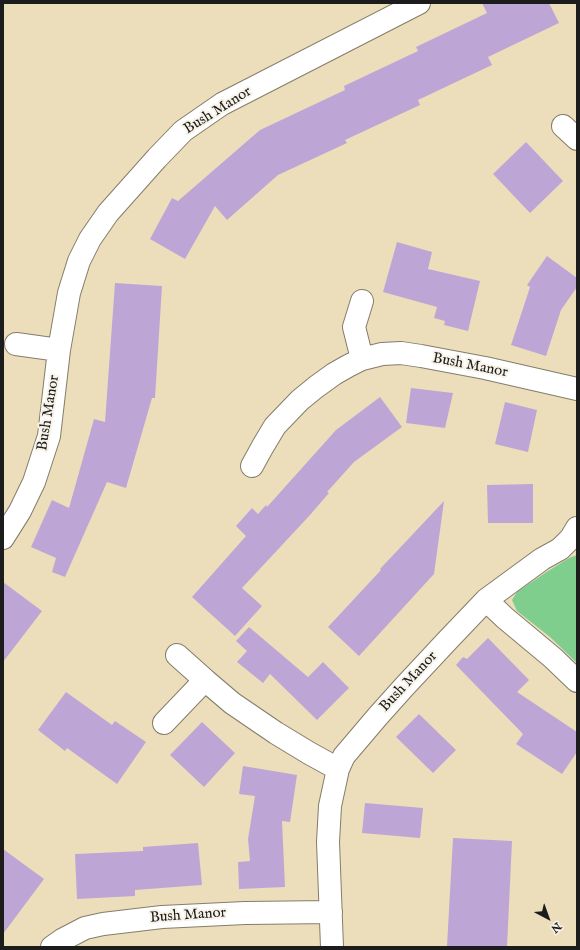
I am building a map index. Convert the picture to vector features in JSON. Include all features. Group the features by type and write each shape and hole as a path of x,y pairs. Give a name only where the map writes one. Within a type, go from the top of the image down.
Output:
{"street":[{"name":"Bush Manor","path":"3,538 20,511 34,482 49,436 59,350 69,293 79,261 90,239 108,213 183,131 222,104 419,3"},
{"path":"362,301 354,327 362,359"},
{"path":"16,344 59,350"},
{"name":"Bush Manor","path":"252,466 275,426 316,386 334,374 362,359 382,354 421,356 485,368 577,389"},
{"name":"Bush Manor","path":"332,947 328,842 330,806 338,769 344,756 378,716 486,600 542,558 560,549 571,538 577,528"},
{"path":"486,600 553,658 577,681"},
{"path":"177,655 232,703 308,753 338,769"},
{"path":"164,723 205,680"},
{"name":"Bush Manor","path":"52,947 85,928 103,924 162,917 245,913 331,912"}],"green space":[{"path":"577,555 577,663 550,637 517,611 512,600 517,592 569,558"}],"building":[{"path":"482,3 549,3 559,23 488,57 492,65 418,100 420,105 345,140 347,143 278,175 227,220 215,206 185,259 150,239 172,198 178,201 260,130 345,90 344,86 418,51 416,47 487,13"},
{"path":"526,142 563,181 530,213 493,174"},
{"path":"397,242 432,252 428,269 480,281 468,331 444,325 445,321 434,318 437,307 383,292"},
{"path":"547,256 577,278 577,287 561,310 546,356 511,345 530,287 527,285"},
{"path":"115,283 162,286 155,398 152,398 126,488 107,482 65,577 52,572 56,558 31,547 52,500 69,508 94,419 105,422"},
{"path":"411,388 453,393 445,428 406,423"},
{"path":"380,397 402,427 354,462 327,492 329,493 310,515 242,588 262,606 235,636 192,597 246,536 236,526 252,508 258,514 266,505 267,507 336,430"},
{"path":"505,402 537,410 528,452 495,444"},
{"path":"533,484 533,523 488,523 487,485"},
{"path":"444,501 434,574 359,656 328,627"},
{"path":"3,582 42,611 3,662"},
{"path":"249,627 308,677 323,662 349,688 317,720 270,674 263,683 237,662 247,651 236,641"},
{"path":"488,638 529,680 517,692 577,732 577,752 562,774 516,744 523,734 456,665 463,657 467,659"},
{"path":"66,692 112,725 115,721 146,742 117,784 67,748 65,751 38,730"},
{"path":"419,714 456,750 433,773 396,737"},
{"path":"202,722 235,753 204,787 170,755"},
{"path":"243,766 297,775 290,822 282,821 285,887 239,889 238,862 250,861 248,839 255,796 239,794"},
{"path":"365,803 423,808 420,838 362,833"},
{"path":"453,838 512,841 507,947 447,946"},
{"path":"198,843 202,885 135,890 135,896 77,899 75,854 143,851 143,847"},
{"path":"3,849 44,879 3,934"}]}
